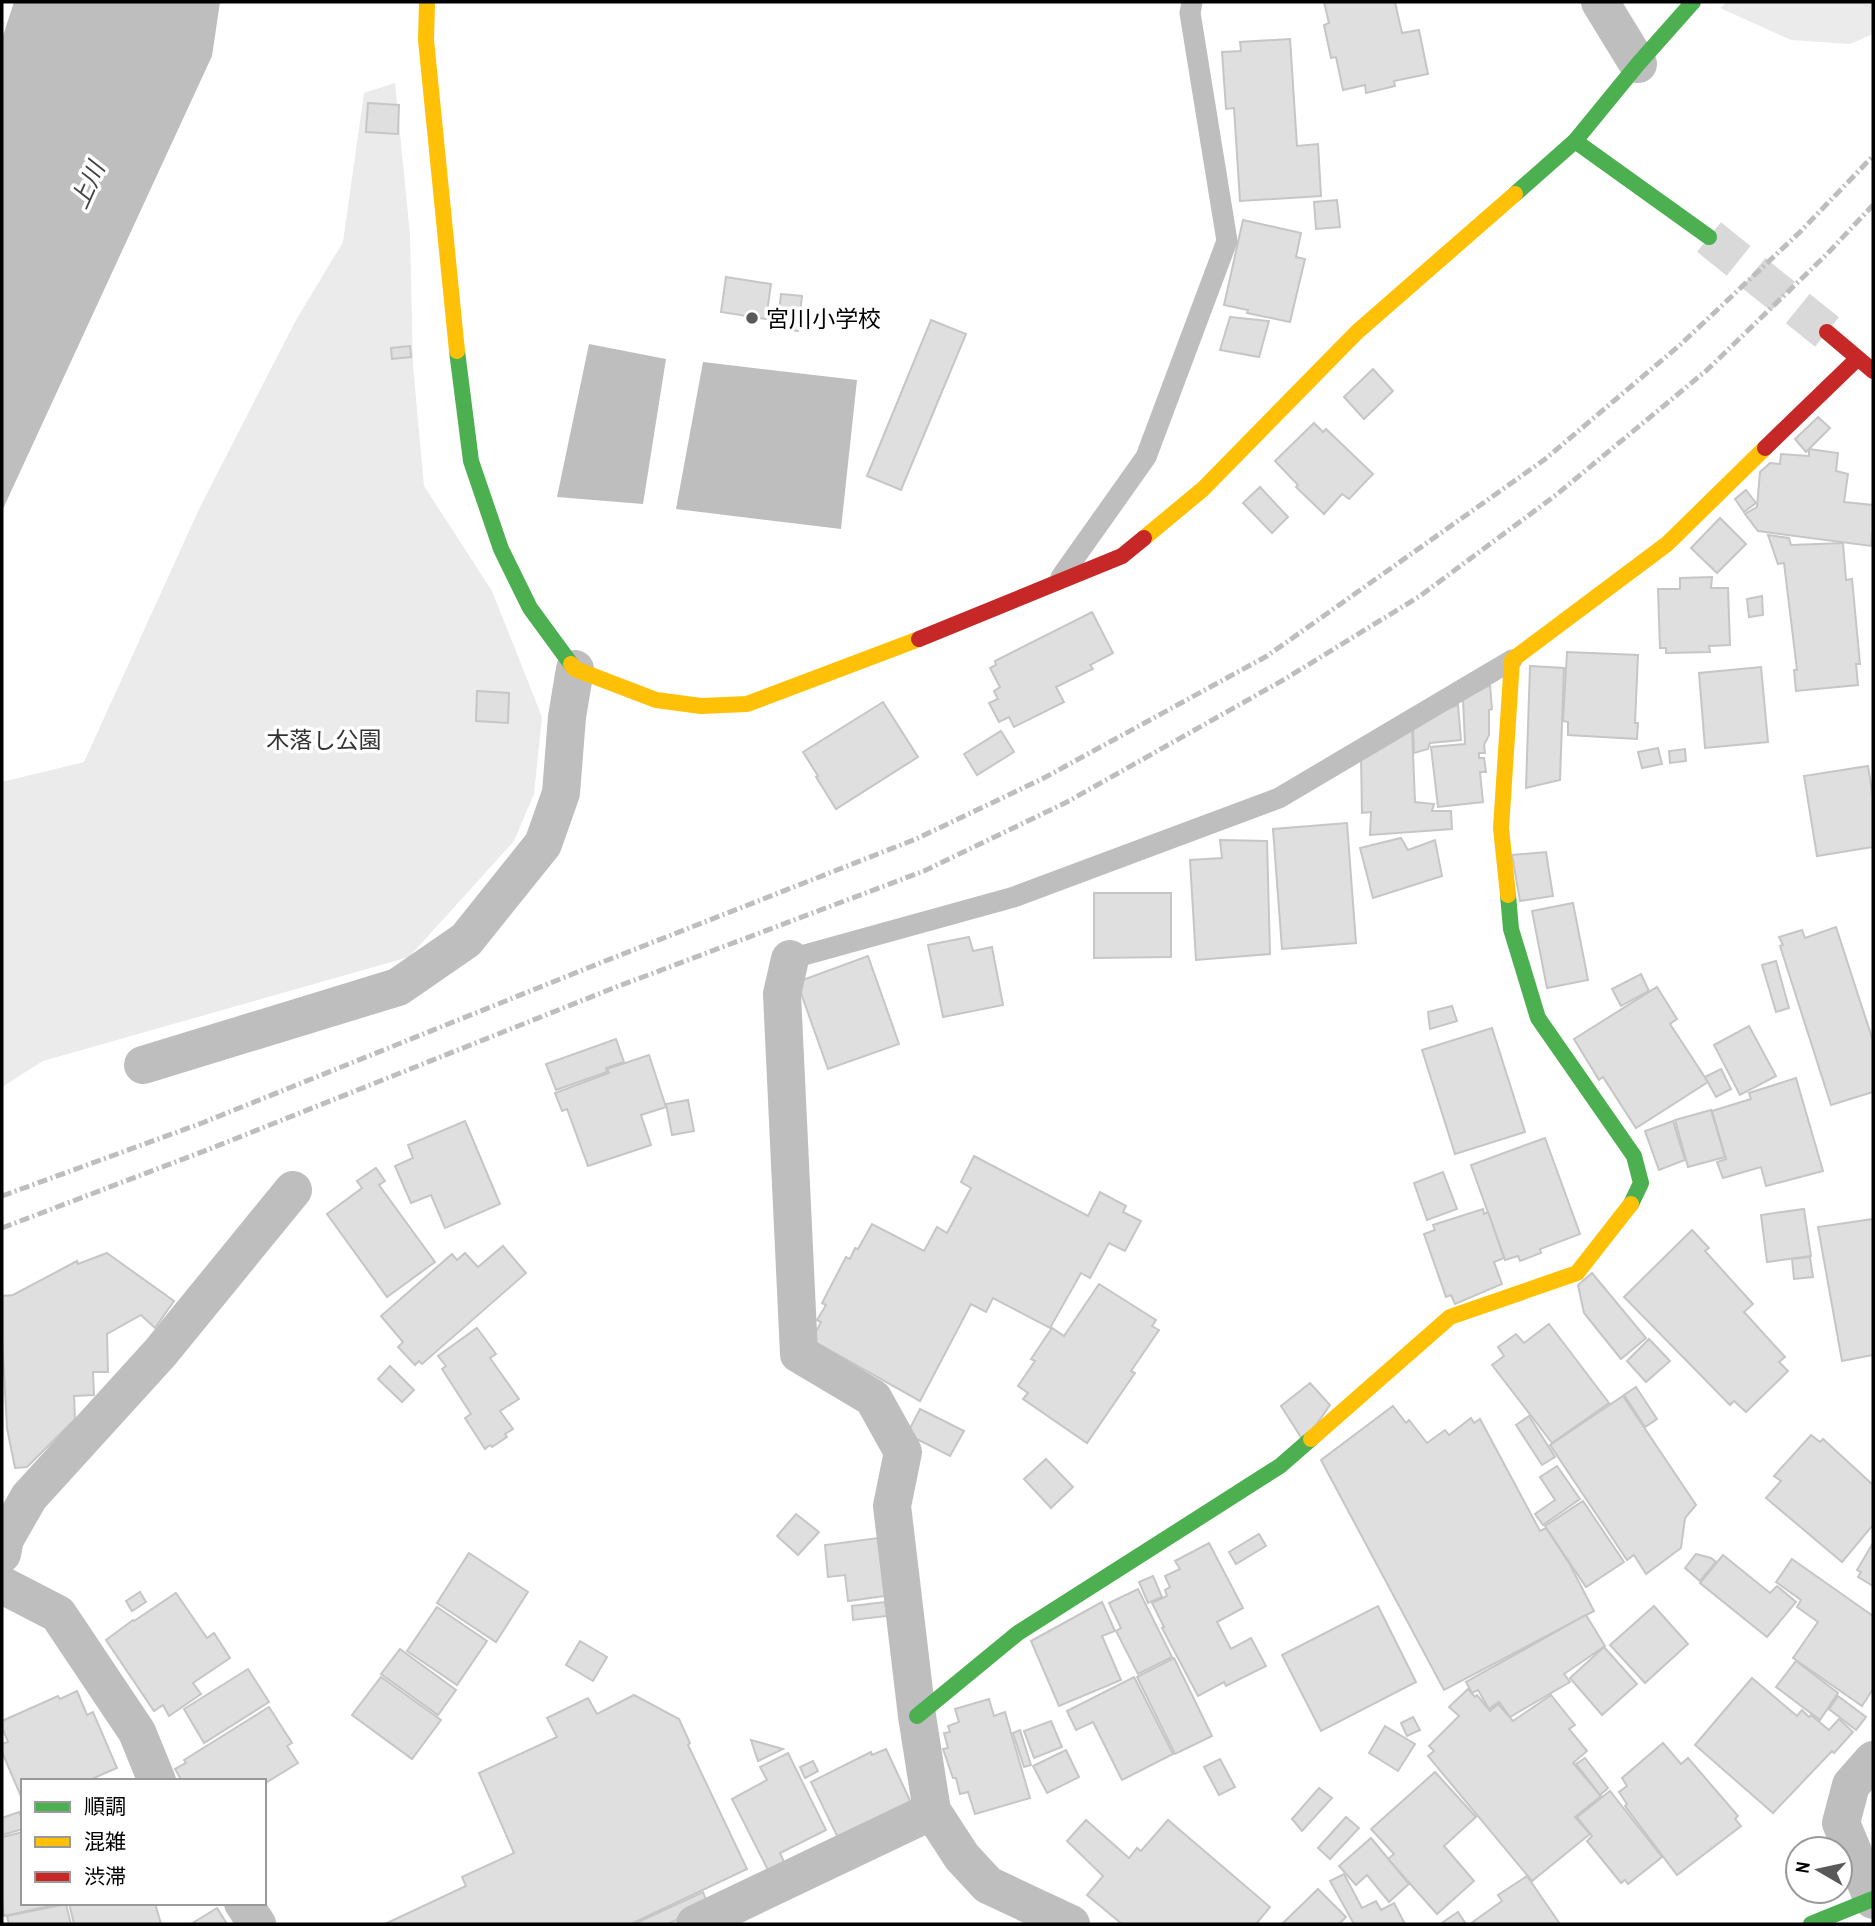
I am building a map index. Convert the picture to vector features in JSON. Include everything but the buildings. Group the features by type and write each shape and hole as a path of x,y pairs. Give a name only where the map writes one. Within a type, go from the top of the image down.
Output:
{"street":[{"path":"427,2 426,40 432,105 471,461 500,549 530,608 575,669 656,700 702,706 747,704 916,640 1122,556 1203,489 1357,332 1575,141 1693,2"},
{"path":"1600,2 1638,64"},
{"path":"1575,141 1709,237"},
{"path":"1827,332 1873,371"},
{"path":"917,1716 1018,1633 1280,1466 1450,1317 1577,1273 1632,1203 1641,1183 1634,1156 1538,1018 1511,929 1501,828 1512,660 1667,544 1857,359"},
{"path":"143,1065 398,986 467,940 543,844 561,793 567,717 575,669"},
{"path":"790,959 782,994 799,1354 873,1398 902,1452 892,1506 917,1716 932,1811 962,1857 988,1885 1071,1924"},
{"path":"2,1554 5,1539 29,1497 160,1353 293,1190"},
{"path":"2,1585 58,1614 137,1732 156,1779"},
{"path":"1811,1924 1873,1899 1841,1823 1851,1785 1873,1760"},
{"path":"695,1924 932,1811"},
{"path":"244,1905 257,1924"}],"lane":[{"path":"1057,582 1146,457 1227,241 1191,13 1192,2"},
{"path":"790,959 1014,897 1279,798 1512,660"}],"green space":[{"path":"1727,2 1873,2 1873,34 1850,44 1791,40 1720,8"},
{"name":"木落し公園","path":"395,83 410,235 413,366 424,486 492,591 542,717 534,794 514,841 409,957 43,1061 2,1087 2,782 84,762 200,507 296,320 343,242 364,93"}],"water":[{"name":"上川","path":"14,2 220,2 212,56 2,511 2,39"},
{"path":"589,344 666,359 643,504 557,497"},
{"path":"703,362 857,380 841,529 676,509"}],"tunnel":[{"path":"1709,237 1827,332"}],"railway":[{"path":"2,1196 202,1123 916,839 1042,779 1267,656 1544,460 1680,345 1801,231 1873,156"},
{"path":"2,1228 207,1150 611,989 924,871 1067,802 1285,679 1420,596 1556,495 1707,370 1827,254 1873,205"}],"traffic: fast":[{"path":"1515,194 1575,141 1693,2"},
{"path":"1575,141 1709,237"},
{"path":"457,351 471,461 501,549 530,608 571,664"},
{"path":"1508,895 1511,929 1538,1018 1634,1156 1641,1183 1631,1204"},
{"path":"917,1716 1018,1633 1280,1466 1311,1439"},
{"path":"1811,1924 1873,1899"}],"traffic: slow":[{"path":"427,2 426,40 457,351"},
{"path":"1144,538 1203,489 1357,332 1515,194"},
{"path":"1508,895 1501,828 1512,660 1667,544 1765,448"},
{"path":"571,664 575,669 656,700 701,706 747,704 919,639"},
{"path":"1311,1439 1450,1317 1577,1273 1631,1204"}],"traffic: jam":[{"path":"1827,332 1873,371"},
{"path":"1765,448 1857,359"},
{"path":"919,639 1122,556 1144,538"}],"place":[{"name":"宮川小学校","path":"752,318"}]}
